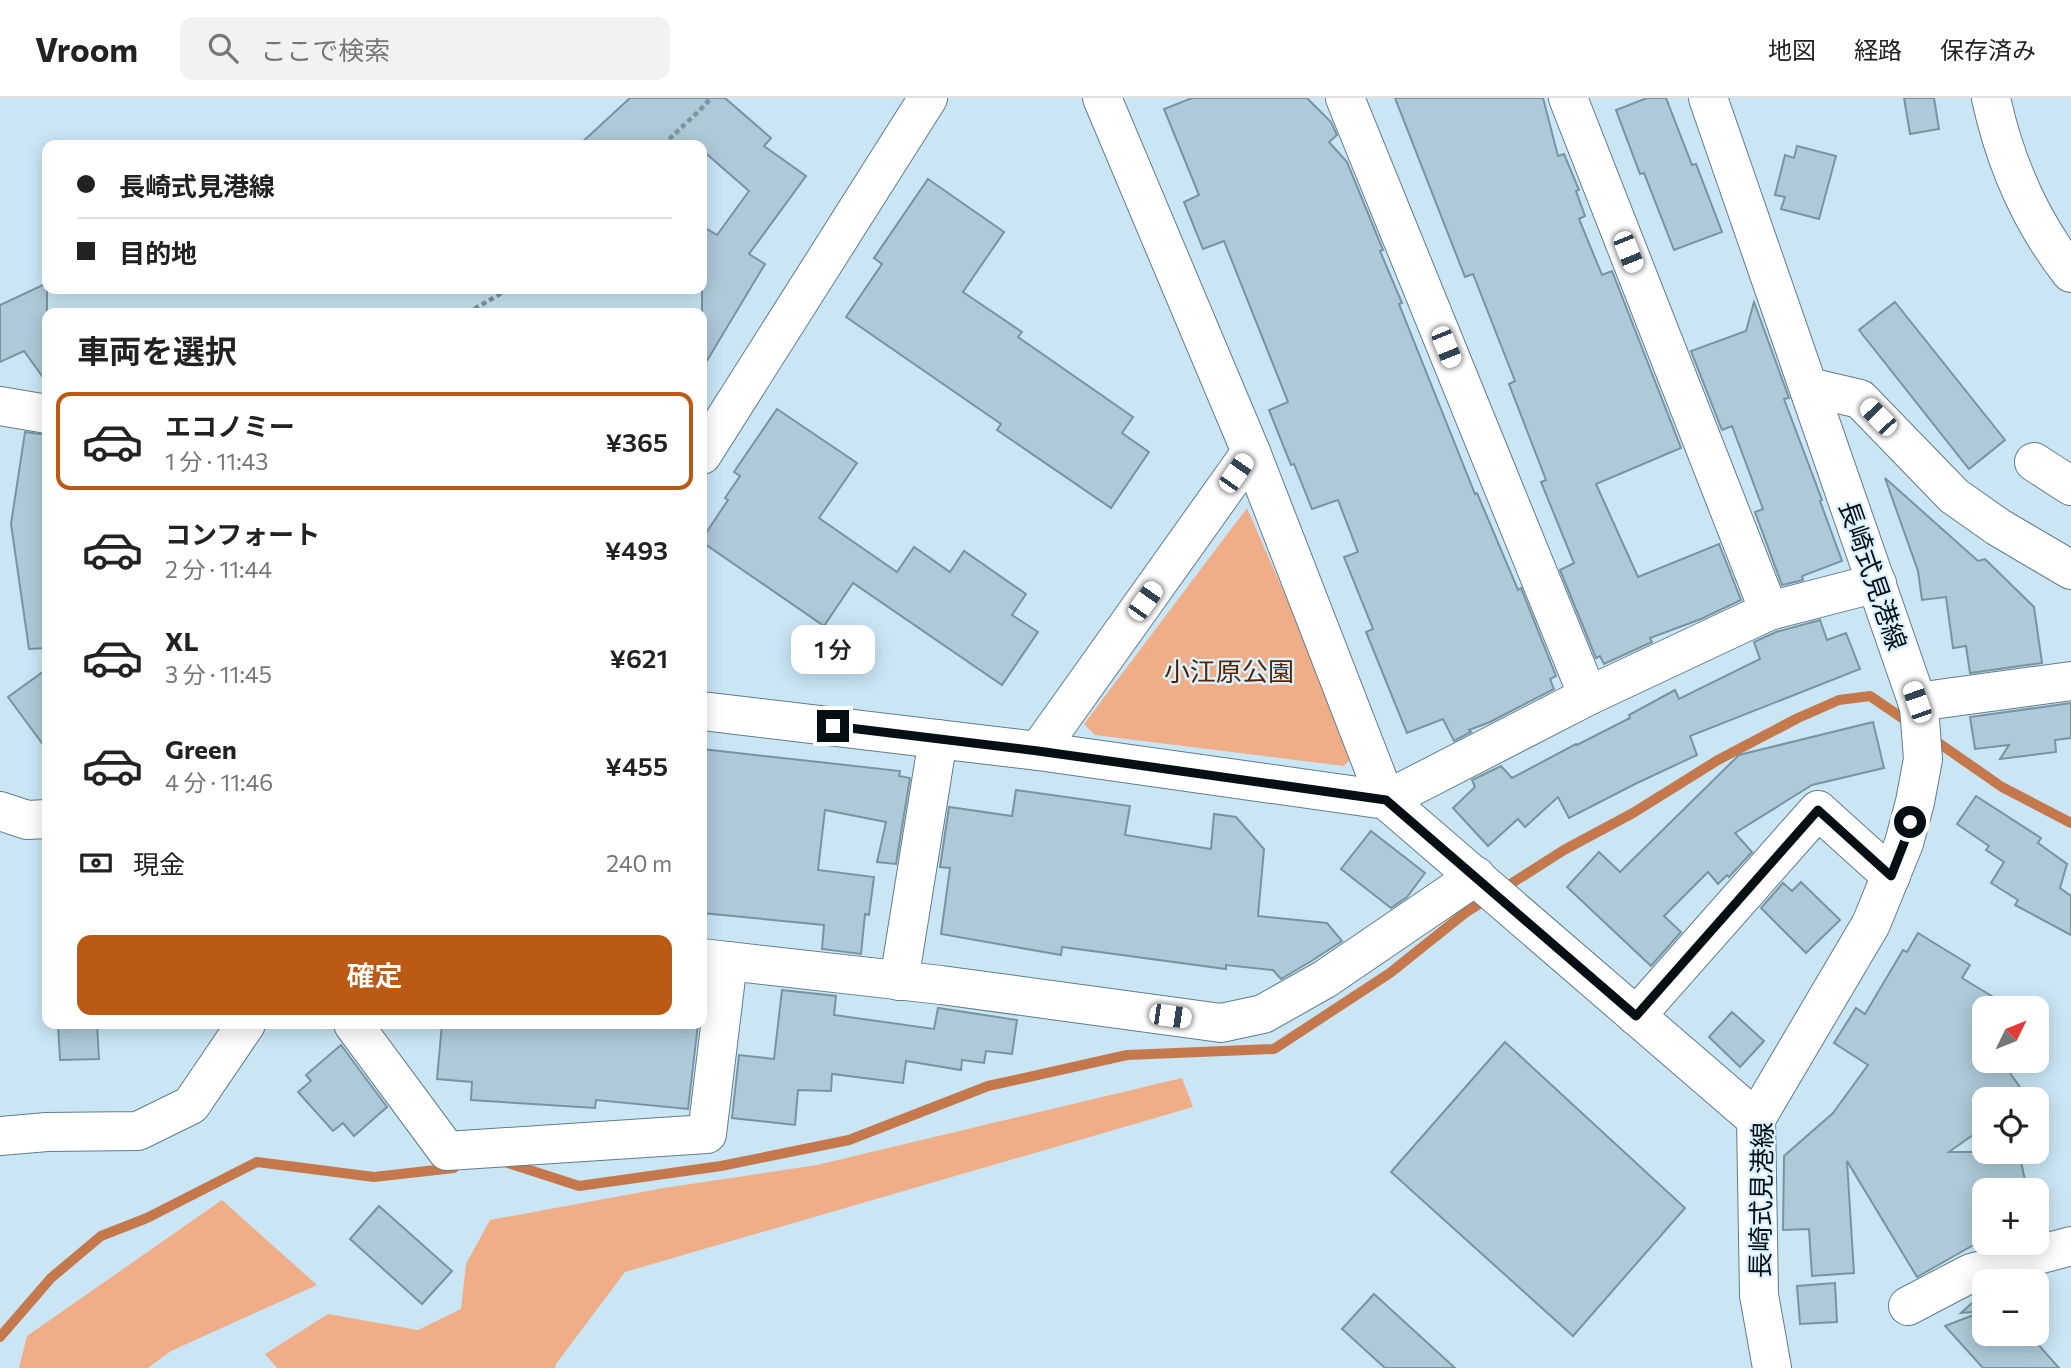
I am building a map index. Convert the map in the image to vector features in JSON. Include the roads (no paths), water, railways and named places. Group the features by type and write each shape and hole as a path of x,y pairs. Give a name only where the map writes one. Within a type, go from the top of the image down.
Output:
{"street":[{"path":"707,447 928,98"},
{"path":"1102,98 1251,452 1386,800 1756,1119"},
{"path":"1345,98 1588,696"},
{"path":"1568,98 1769,611"},
{"name":"長崎式見港線","path":"1708,98 1918,704 1923,759 1904,843 1871,925 1756,1119 1759,1295 1772,1368"},
{"path":"1991,98 1998,133 2022,195 2071,273"},
{"path":"1809,387 1860,399 1954,496 1998,527 2071,570"},
{"path":"0,406 42,413"},
{"path":"1038,751 1251,452"},
{"path":"2034,462 2071,486"},
{"path":"707,712 1038,751 1386,800 1588,696 1769,611 1877,583"},
{"path":"1918,704 2071,681"},
{"path":"899,981 938,739"},
{"path":"1636,1016 1818,810 1891,876"},
{"path":"0,811 27,820 42,819"},
{"path":"358,1029 447,1152 707,1134 715,960 1221,1023 1263,1014 1325,979 1476,876"},
{"path":"0,1136 47,1132 138,1131 191,1105 243,1029"},
{"path":"1908,1306 1970,1273 2071,1246"}],"waterway":[{"path":"505,1162 579,1186 721,1166 849,1140 988,1086 1127,1055 1274,1049 1390,973 1465,913 1564,850 1633,813 1718,760 1798,718 1839,700 1870,696 1911,724"},
{"path":"1930,737 2002,787 2071,823"},
{"path":"0,1337 51,1278 101,1236 147,1218 257,1162 374,1177 454,1168"}],"park label":[{"name":"小江原公園","path":"1229,670"}]}
